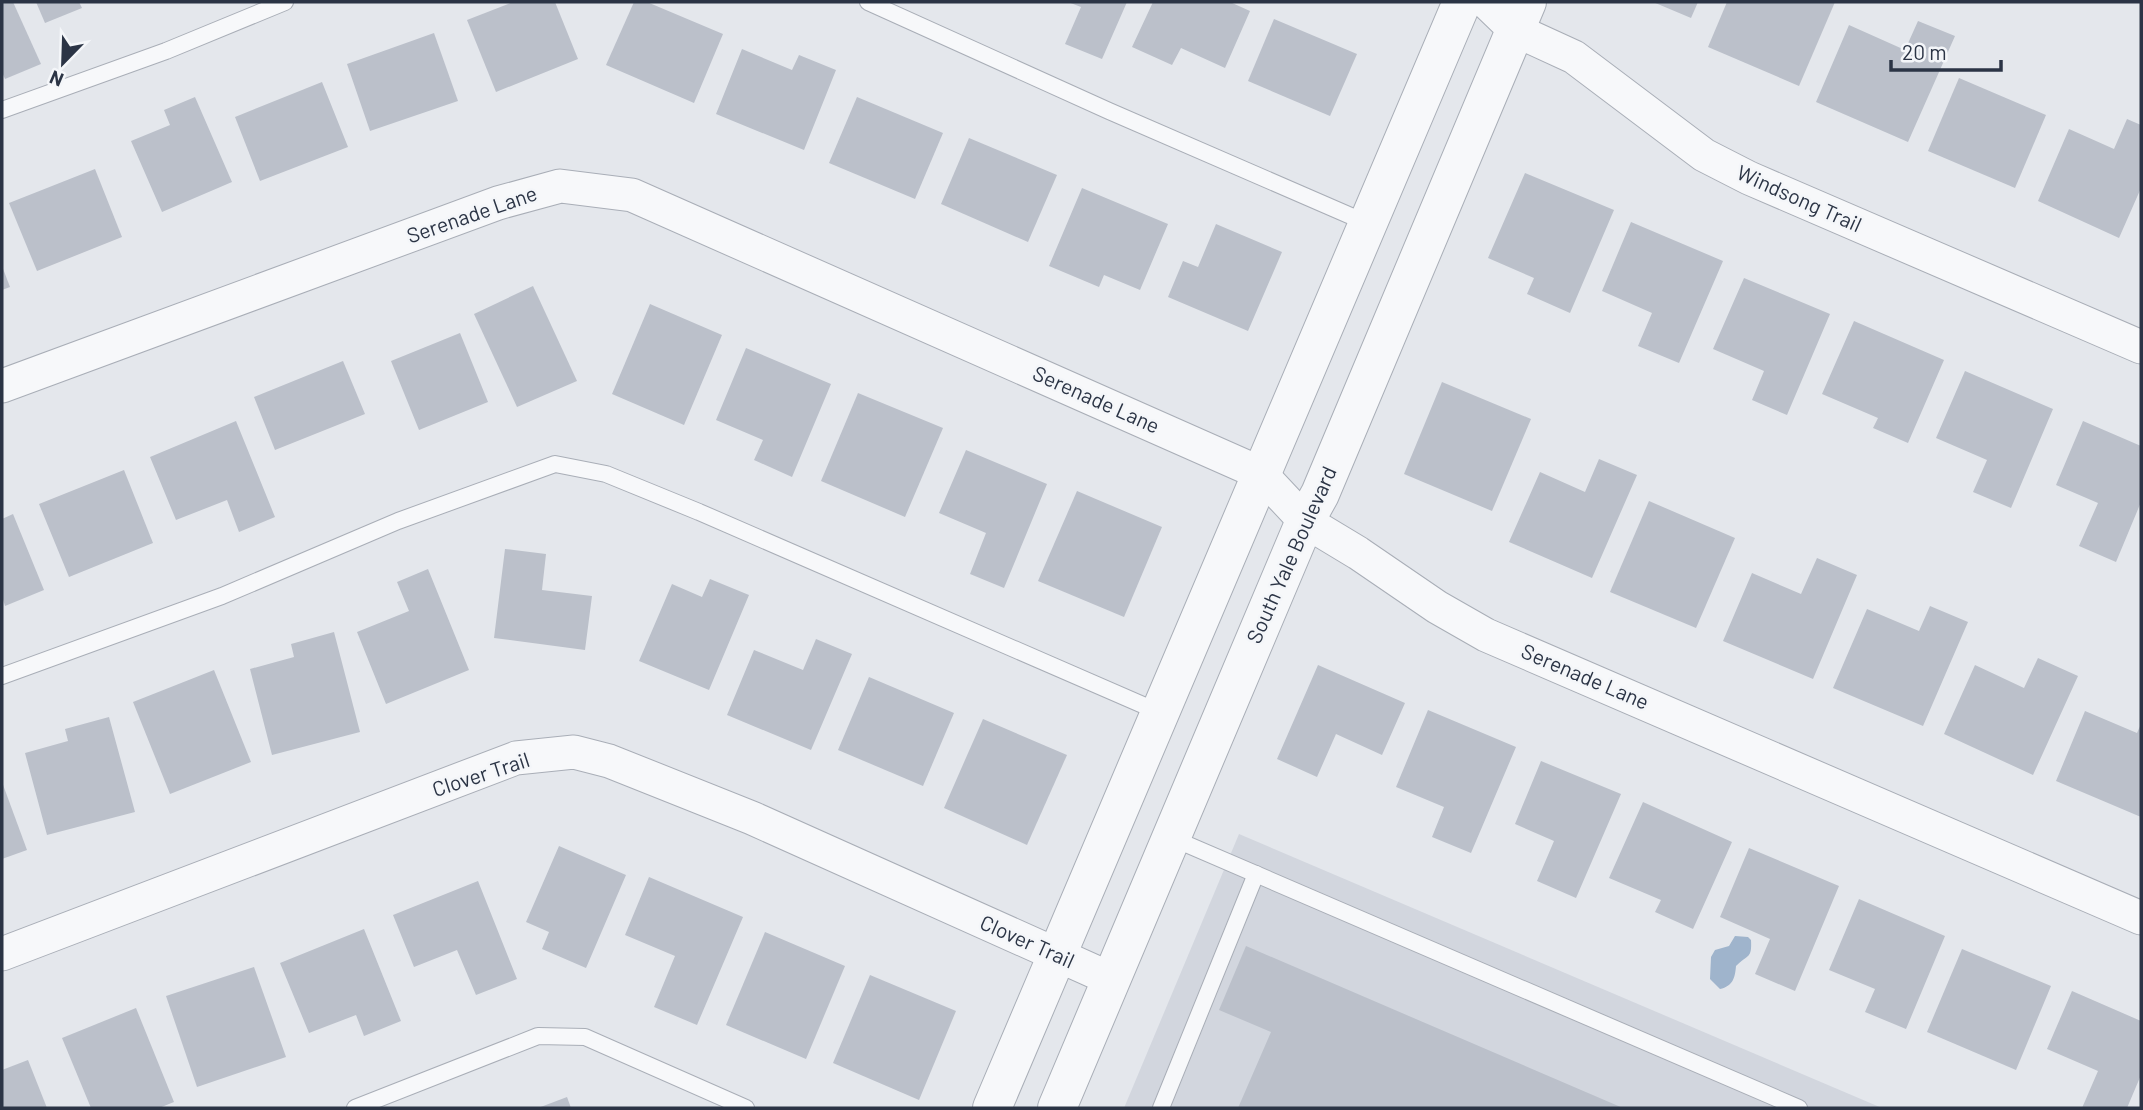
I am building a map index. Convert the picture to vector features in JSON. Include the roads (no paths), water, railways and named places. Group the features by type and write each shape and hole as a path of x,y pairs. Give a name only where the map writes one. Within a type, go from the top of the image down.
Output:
{"street":[{"path":"992,1108 1259,473 1462,2"},
{"name":"Windsong Trail","path":"1486,2 1521,16 1704,155 1749,178 2141,347"},
{"name":"South Yale Boulevard","path":"1057,1108 1521,16"},
{"name":"Serenade Lane","path":"2,386 498,203 560,186 632,195 1259,473 1305,521 1358,552 1437,607 1486,635 2141,918"},
{"name":"Clover Trail","path":"2,954 516,758 574,752 609,761 752,818 1111,979"}],"lane":[{"path":"2,110 166,51 285,2"},
{"path":"868,2 1367,223"},
{"path":"2,676 222,596 398,521 555,464 606,474 629,483 1159,712"},
{"path":"1171,837 1799,1108"},
{"path":"1161,1108 1256,874"},
{"path":"355,1108 538,1036 585,1037 746,1108"}],"water":[{"path":"1735,936 1748,937 1751,940 1751,950 1736,966 1731,984 1720,989 1710,979 1711,957 1715,950 1729,946"}]}
